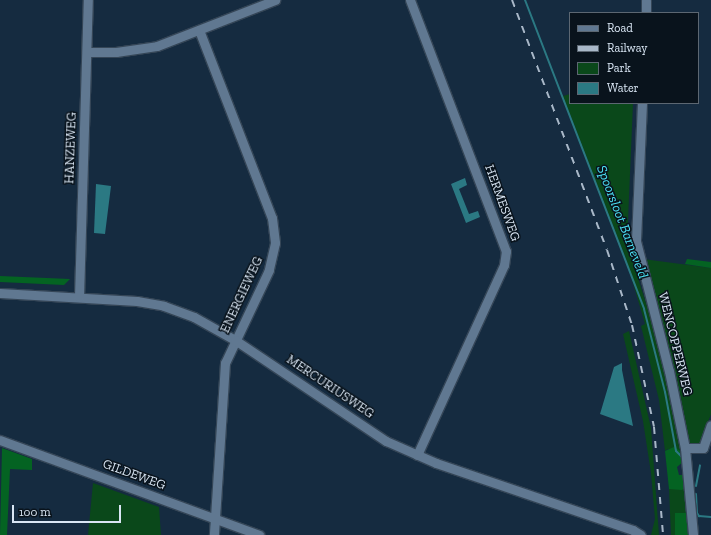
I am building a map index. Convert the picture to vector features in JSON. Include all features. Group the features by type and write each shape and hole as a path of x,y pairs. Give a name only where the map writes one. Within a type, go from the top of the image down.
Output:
{"street":[{"name":"HANZEWEG","path":"79,297 88,0"},
{"path":"87,52 141,50 199,30 275,0"},
{"name":"HERMESWEG","path":"410,0 506,251 504,265 416,455"},
{"path":"646,0 646,12"},
{"name":"ENERGIEWEG","path":"199,30 272,218 275,232 274,256 269,270 225,363 214,535"},
{"name":"WENCOPPERWEG","path":"642,104 638,251 669,371 685,448 693,535"},
{"name":"MERCURIUSWEG","path":"0,293 79,297 164,306 194,317 235,340 386,441 416,455 633,530 641,535"},
{"path":"685,448 702,448 711,425"},
{"name":"GILDEWEG","path":"0,440 259,535"}],"green space":[{"path":"569,94 569,104 633,104 627,244 662,353 682,452 668,449 665,451 659,400 641,326 645,324 626,259 563,96"},
{"path":"643,259 711,268 711,414 699,446 688,445 668,345"},
{"path":"687,259 711,262 711,268 685,264"},
{"path":"0,276 70,279 64,285 0,282"},
{"path":"629,331 651,428 659,535 651,535 655,519 651,473 643,421 623,334"},
{"path":"674,447 682,452 684,461 677,467 679,475 684,475 685,488 682,490 669,489 665,451"},
{"path":"2,448 32,459 32,470 10,469 7,535 0,535"},
{"path":"93,483 159,507 161,535 88,535"},
{"path":"685,488 688,513 675,514 675,535 671,535 669,489"},
{"path":"675,513 688,513 688,535 675,535"}],"water":[{"path":"465,178 467,185 459,189 469,214 478,211 480,217 466,223 451,184"},
{"path":"96,184 111,186 105,234 94,233"},
{"path":"622,363 622,370 633,426 600,414 614,367"}],"waterway":[{"name":"Spoorsloot Barneveld","path":"525,0 644,309 665,392 676,451 681,456"},
{"name":"Spoorsloot Barneveld","path":"696,486 700,465"},
{"name":"Spoorsloot Barneveld","path":"696,494 697,513 699,516 711,517"}],"railway":[{"path":"512,0 607,250 632,325 654,427 663,535"}]}
